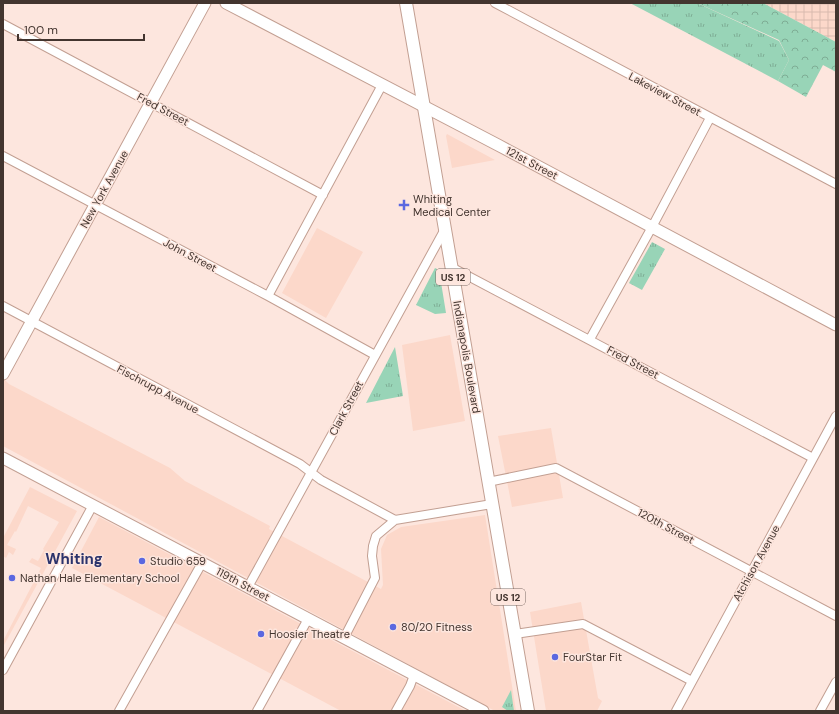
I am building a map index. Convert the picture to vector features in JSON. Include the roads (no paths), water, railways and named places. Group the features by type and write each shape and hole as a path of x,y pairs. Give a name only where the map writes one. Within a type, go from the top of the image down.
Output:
{"main road":[{"name":"Indianapolis Boulevard","path":"406,3 528,711"}],"street":[{"name":"New York Avenue","path":"3,374 206,3"},
{"name":"121st Street","path":"226,3 836,325"},
{"name":"Lakeview Street","path":"495,3 836,184"},
{"name":"Fred Street","path":"3,24 152,102 323,195"},
{"path":"268,296 382,85"},
{"path":"590,339 710,118"},
{"name":"John Street","path":"3,156 268,296 375,355"},
{"name":"Clark Street","path":"248,587 445,229"},
{"name":"Fred Street","path":"451,267 814,458"},
{"name":"Fischrupp Avenue","path":"3,306 312,472 321,480 395,520"},
{"name":"Atchison Avenue","path":"676,711 836,416"},
{"name":"119th Street","path":"3,458 483,711"},
{"name":"120th Street","path":"488,482 556,468 836,616"},
{"path":"344,638 375,578 372,551 376,536 395,520 492,504"},
{"path":"3,670 93,506"},
{"path":"119,711 202,563"},
{"path":"257,711 308,619"},
{"path":"515,634 583,624 692,681"},
{"path":"396,711 410,686 414,675"},
{"path":"820,711 836,682"}],"place":[{"name":"Whiting Medical Center","path":"404,205"},
{"name":"Studio 659","path":"142,561"},
{"name":"Nathan Hale Elementary School","path":"12,578"},
{"name":"80/20 Fitness","path":"393,627"},
{"name":"Hoosier Theatre","path":"261,634"},
{"name":"FourStar Fit","path":"555,657"}],"district":[{"name":"Whiting","path":"74,559"}]}
